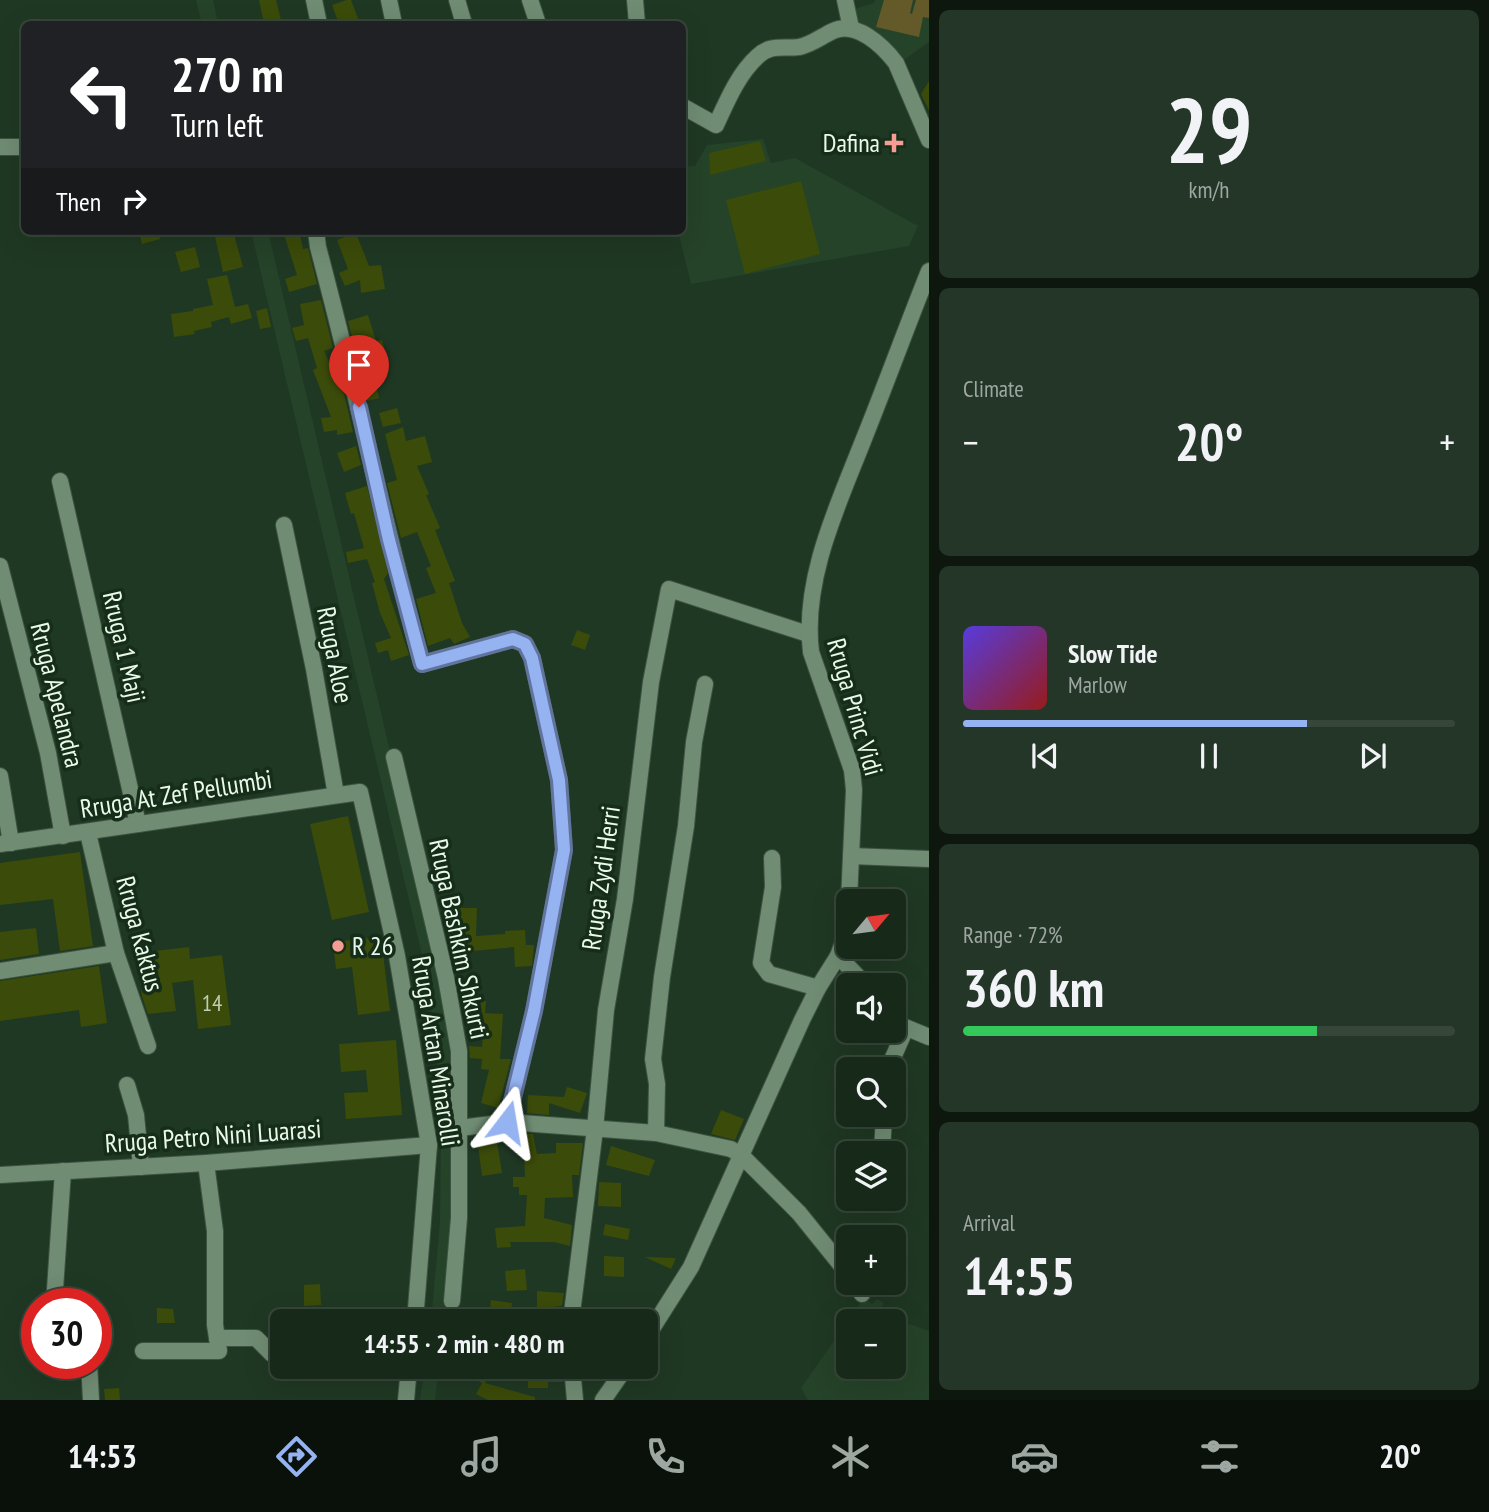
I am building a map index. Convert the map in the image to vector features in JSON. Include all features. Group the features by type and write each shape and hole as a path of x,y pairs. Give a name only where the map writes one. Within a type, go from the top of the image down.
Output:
{"street":[{"path":"314,0 318,21"},
{"path":"389,0 393,21"},
{"path":"457,0 463,21"},
{"path":"530,0 537,21"},
{"path":"635,0 637,21"},
{"path":"845,0 851,28"},
{"path":"686,108 716,125 739,79 760,53 771,48 799,47 841,28 851,28 889,54 896,63 929,140"},
{"path":"0,147 21,147"},
{"path":"316,235 347,353 389,540 422,664 513,639 525,644 532,658 559,780 564,850 534,1011 507,1122"},
{"name":"Rruga Princ Vidi","path":"850,889 854,790 852,770 811,652 808,634 819,565 832,522 929,271"},
{"name":"Rruga 1 Maji","path":"60,481 138,824"},
{"name":"Rruga Aloe","path":"284,525 314,669 336,795"},
{"name":"Rruga Apelandra","path":"0,566 48,753 63,836"},
{"name":"Rruga Zydi Herri","path":"572,1309 595,1129 606,1010 625,899 652,682 669,589 808,634"},
{"path":"656,1133 657,1084 653,1059 662,977 686,826 694,741 705,684"},
{"name":"Rruga Bashkim Shkurti","path":"394,757 446,978 459,1051 457,1261 452,1301"},
{"path":"0,776 5,844"},
{"name":"Rruga At Zef Pellumbi","path":"5,844 360,792"},
{"name":"Rruga Artan Minarolli","path":"360,792 397,956 429,1145 416,1309"},
{"name":"Rruga Kaktus","path":"88,833 116,953 148,1046"},
{"path":"851,856 929,859"},
{"path":"772,858 773,887 761,963 769,974 818,988"},
{"path":"0,971 116,953"},
{"name":"Rruga Princ Vidi","path":"658,1319 691,1266 818,988 836,959"},
{"path":"841,959 854,973"},
{"path":"906,1027 929,1037"},
{"path":"127,1085 136,1115 141,1167"},
{"path":"460,1128 507,1122 656,1133 731,1149 741,1154 799,1213 836,1259"},
{"name":"Rruga Petro Nini Luarasi","path":"0,1175 206,1163 429,1145"},
{"path":"143,1351 219,1351 215,1231 206,1163"},
{"path":"55,1288 63,1171"},
{"path":"217,1338 256,1338 270,1352"},
{"path":"89,1379 90,1400"},
{"path":"406,1400 409,1379"},
{"path":"573,1379 575,1400"},
{"path":"603,1400 618,1379"}],"shaded area":[{"path":"196,0 213,0 217,21 201,21"},
{"path":"875,0 929,0 929,42 905,59 854,24 851,10 874,3"},
{"path":"884,0 913,0 912,14 916,0 929,0 929,18 923,17 919,37 876,27"},
{"path":"763,139 771,163 795,158 918,226 909,246 691,284 679,235 686,235 686,167 695,166 707,145"},
{"path":"252,235 269,235 390,751 443,993 453,1070 456,1127 447,1309 432,1309 440,1222 441,1129 435,1034 422,955"},
{"path":"864,1298 872,1304 877,1299 884,1303 880,1309 856,1309"},
{"path":"906,1323 929,1331 929,1400 808,1400 801,1388 836,1338 836,1379 906,1379"},
{"path":"423,1379 438,1379 435,1400 420,1400"}],"building":[{"path":"259,0 276,0 281,21 263,21"},
{"path":"351,0 359,21 338,21 332,5"},
{"path":"929,81 929,110 921,94"},
{"path":"760,141 766,161 710,175 709,153"},
{"path":"801,181 820,254 745,274 726,200"},
{"path":"140,235 159,235 160,239 142,244"},
{"path":"215,235 234,235 243,267 223,272"},
{"path":"284,235 300,235 303,249 308,248 317,284 289,292 285,279 297,275"},
{"path":"357,235 369,266 381,265 385,289 361,293 360,280 345,286 339,273 348,269 337,240"},
{"path":"195,247 200,267 181,272 175,252"},
{"path":"227,275 235,307 248,304 252,318 231,324 229,317 211,322 212,327 194,331 195,334 174,337 171,314 213,305 207,279"},
{"path":"321,300 333,348 324,351 344,394 353,432 337,435 337,430 324,432 321,418 331,417 313,370 317,368 308,338 296,341 292,328 304,325 300,304"},
{"path":"267,308 271,327 260,329 256,311"},
{"path":"368,315 376,341 382,340 387,358 375,362 373,356 358,361 348,321"},
{"path":"374,376 379,398 367,401 362,379"},
{"path":"397,408 401,423 383,427 379,413"},
{"path":"403,427 406,441 425,436 432,462 417,466 440,528 435,530 455,581 449,583 462,623 470,637 454,644 450,638 428,646 416,599 436,593 426,568 431,566 417,532 401,538 387,483 397,480 385,434"},
{"path":"356,446 361,465 344,472 337,453"},
{"path":"367,486 388,573 384,579 409,655 391,661 388,650 378,653 375,643 391,638 380,613 372,583 375,582 367,559 348,563 346,552 364,548 345,493"},
{"path":"577,630 590,635 585,650 571,645"},
{"path":"348,816 369,912 332,920 310,824"},
{"path":"80,852 93,946 60,951 53,899 0,905 0,863"},
{"path":"456,908 477,908 476,936 525,930 526,945 534,945 532,966 515,967 514,947 462,952 460,926 455,926"},
{"path":"36,928 39,954 0,960 0,932"},
{"path":"381,937 390,1011 358,1015 352,967 336,969 333,942"},
{"path":"189,947 190,959 222,955 231,1025 198,1029 193,980 172,983 176,1011 148,1014 142,996 137,953"},
{"path":"99,966 107,1023 81,1027 79,1010 0,1021 0,981"},
{"path":"462,1000 486,1001 485,1013 503,1014 500,1059 511,1059 498,1108 481,1103 489,1070 481,1069 482,1059 470,1058 469,1046 482,1047 484,1019 464,1018"},
{"path":"396,1040 402,1115 346,1119 344,1093 368,1092 366,1070 341,1072 339,1044"},
{"path":"567,1087 587,1093 580,1113 549,1103 549,1115 527,1113 528,1095 564,1097"},
{"path":"721,1110 744,1119 735,1140 711,1134"},
{"path":"533,1134 537,1154 556,1153 556,1143 583,1143 579,1175 572,1175 573,1197 545,1198 544,1218 572,1225 570,1246 554,1242 510,1242 511,1247 497,1248 495,1228 525,1226 527,1195 519,1195 519,1187 513,1187 513,1177 525,1177 524,1151 517,1152 514,1135"},
{"path":"497,1142 502,1173 482,1176 478,1145"},
{"path":"611,1146 655,1160 649,1176 606,1165"},
{"path":"599,1182 621,1183 621,1207 598,1206"},
{"path":"605,1224 630,1229 628,1240 603,1235"},
{"path":"604,1256 624,1257 624,1277 604,1276"},
{"path":"645,1257 676,1258 671,1269"},
{"path":"525,1269 527,1290 507,1291 505,1271"},
{"path":"320,1284 321,1305 304,1306 304,1285"},
{"path":"537,1291 564,1293 562,1306 537,1309"},
{"path":"491,1300 512,1303 511,1309 490,1309"},
{"path":"157,1308 173,1309 175,1323 157,1323"},
{"path":"475,1379 487,1379 485,1383 535,1397 535,1400 488,1400 476,1394 482,1383"},
{"path":"528,1379 563,1379 563,1382 548,1382 548,1388 528,1388"},
{"path":"119,1388 120,1400 105,1400 104,1389"}],"place":[{"name":"Dafina","path":"894,143"},
{"name":"R 26","path":"338,946"}],"route":[{"path":"359,407 389,540 422,664 513,639 525,644 532,658 559,780 564,850 534,1011 507,1122"}]}
